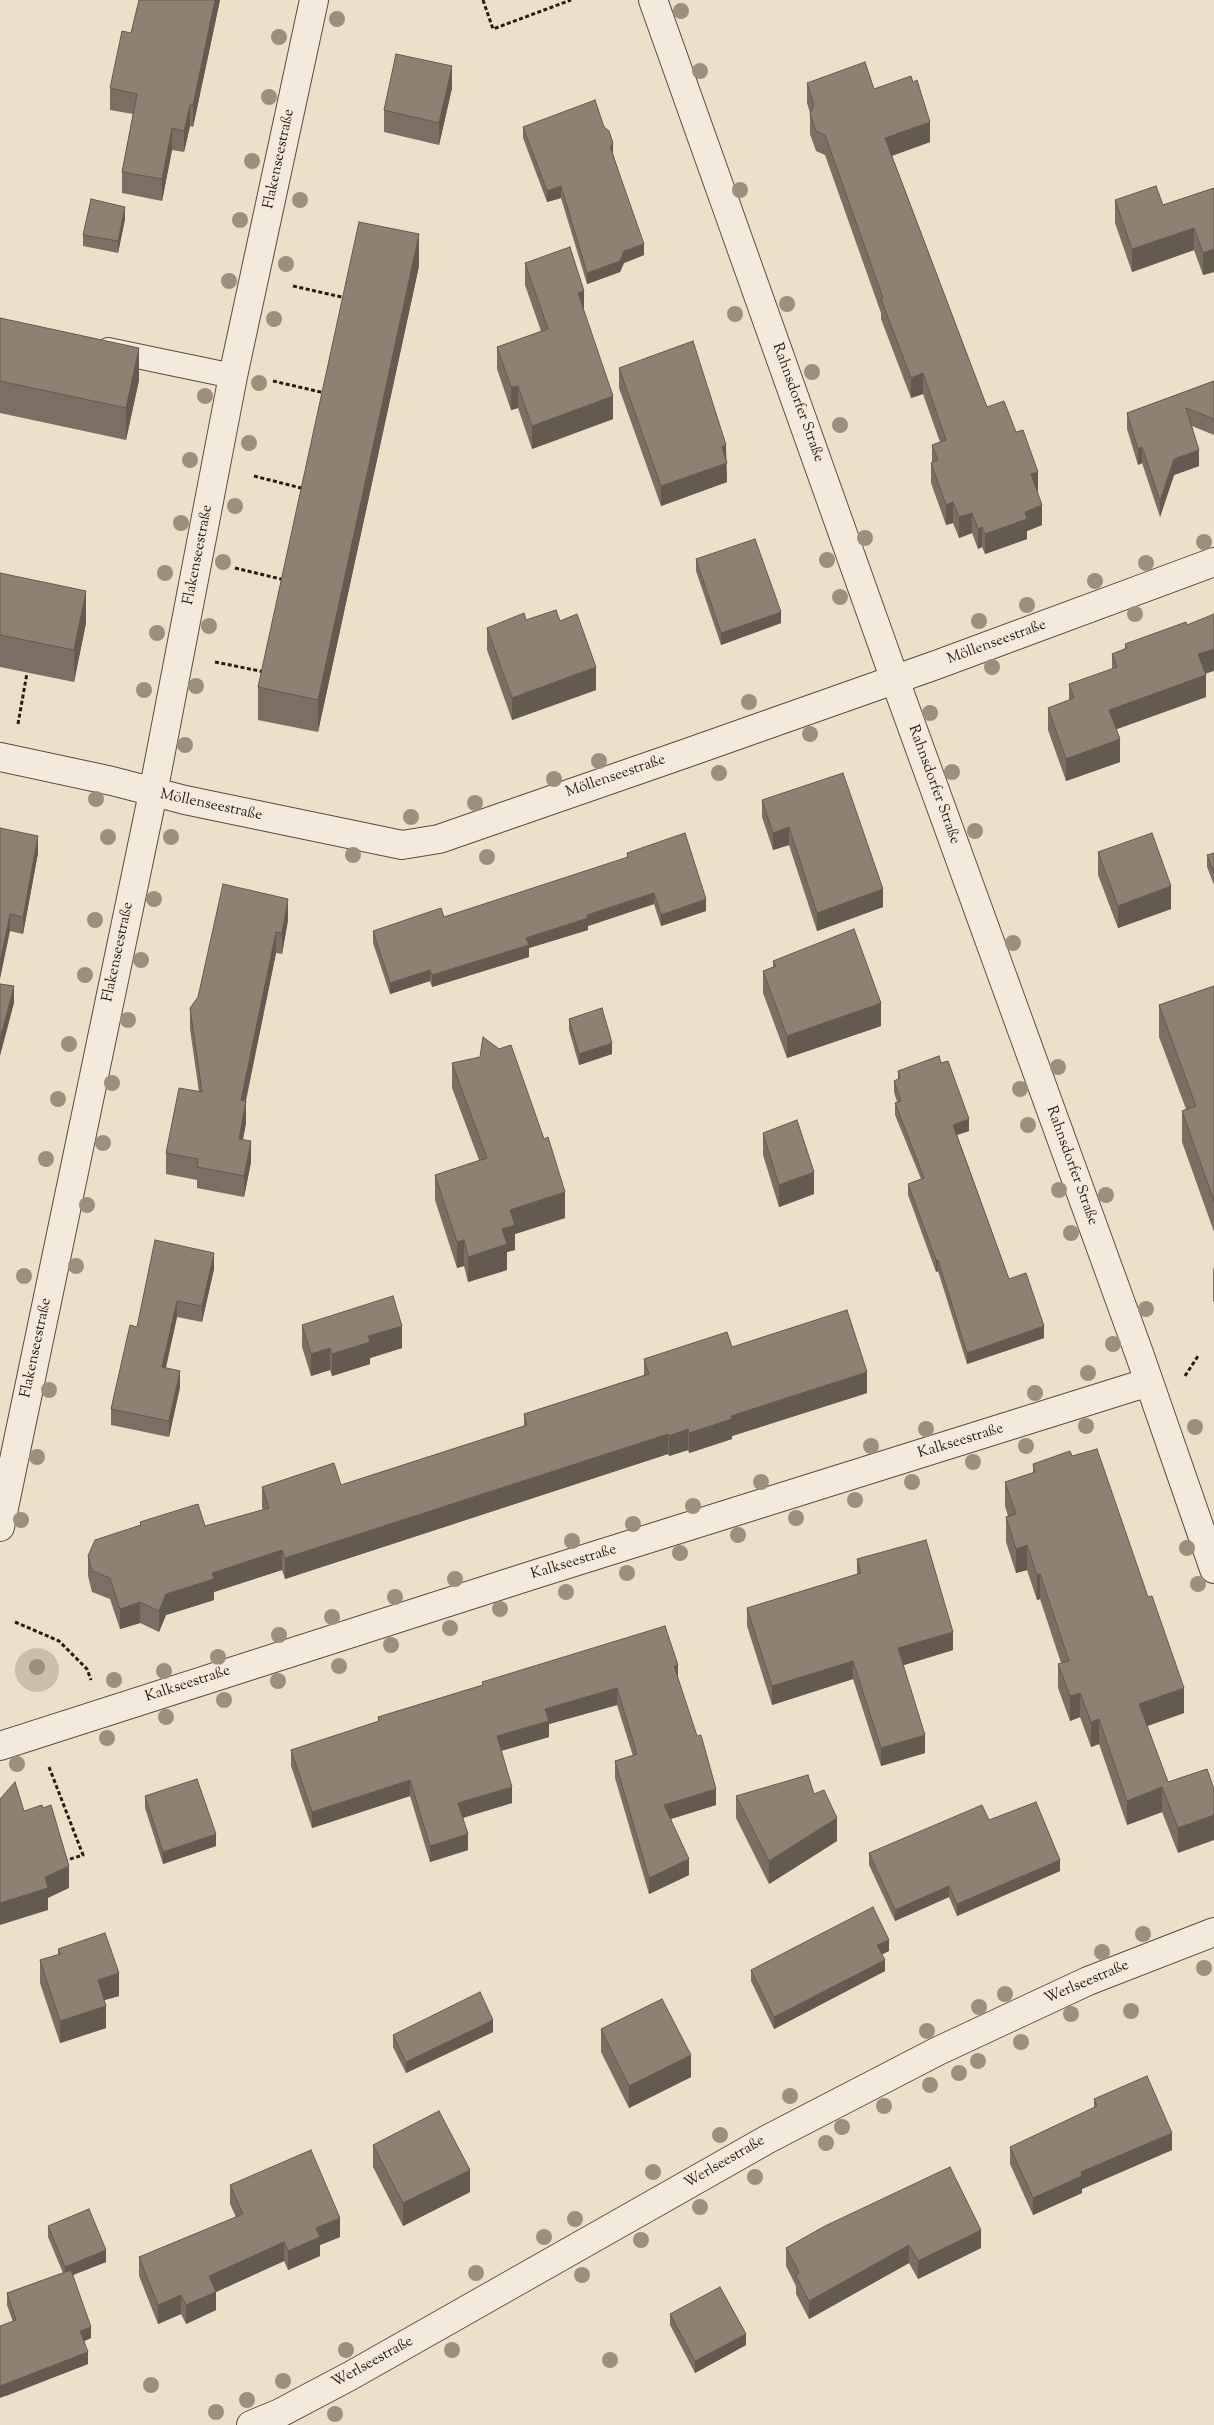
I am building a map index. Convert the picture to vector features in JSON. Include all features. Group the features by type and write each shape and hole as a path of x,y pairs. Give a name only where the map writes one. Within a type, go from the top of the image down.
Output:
{"street":[{"name":"Flakenseestraße","path":"0,1527 153,793 233,376 314,0"},
{"name":"Rahnsdorfer Straße","path":"653,0 895,680 1149,1382 1214,1569"},
{"name":"Möllenseestraße","path":"0,757 112,781 153,793 337,833 402,845 439,839 895,680 1214,562"},
{"name":"Kalkseestraße","path":"0,1746 500,1586 1149,1382"},
{"name":"Werlseestraße","path":"251,2425 280,2413 350,2376 783,2131 938,2051 1088,1981 1214,1932"}],"lane":[{"path":"86,345 233,376"}],"path":[{"path":"483,0 493,28 571,0"},
{"path":"293,286 350,299"},
{"path":"273,381 328,394"},
{"path":"254,476 308,490"},
{"path":"235,568 288,581"},
{"path":"215,662 268,673"},
{"path":"16,730 28,673"},
{"path":"15,1622 59,1641 87,1669 93,1686"},
{"path":"50,1770 83,1855 61,1862"}],"shaded area":[{"path":"41,1648 53,1654 58,1661 58,1679 53,1686 46,1691 33,1692 25,1689 18,1682 15,1666 18,1658 25,1651"}],"building":[{"path":"139,0 215,0 193,105 190,105 184,131 172,128 162,179 122,172 137,94 110,88 122,31 131,33"},
{"path":"396,54 452,66 439,123 384,110"},
{"path":"865,62 874,89 911,76 913,82 917,80 930,122 885,138 987,407 1004,401 1016,432 1023,430 1038,472 1031,474 1042,505 1025,512 1027,519 985,534 982,527 978,529 972,513 959,517 953,502 946,505 931,463 938,460 932,445 946,440 923,373 911,378 881,299 883,298 825,135 816,131 810,114 814,105 807,83"},
{"path":"595,100 604,127 609,131 613,143 610,147 644,244 624,251 620,261 587,273 561,186 547,191 523,127"},
{"path":"1156,186 1163,205 1214,188 1214,249 1203,253 1194,228 1132,249 1115,200"},
{"path":"91,199 125,207 118,241 83,235"},
{"path":"359,222 419,234 318,700 258,687"},
{"path":"570,247 584,291 578,293 613,396 532,426 518,386 511,387 497,347 548,329 525,263"},
{"path":"0,318 139,348 126,408 0,381"},
{"path":"693,341 726,445 722,447 727,463 661,486 619,368"},
{"path":"1214,381 1214,419 1186,408 1199,450 1174,459 1160,501 1142,447 1138,449 1127,413"},
{"path":"755,539 781,612 721,633 696,559"},
{"path":"0,573 86,591 74,650 0,635"},
{"path":"556,610 560,621 577,614 596,667 512,698 487,628 524,613 526,620"},
{"path":"1214,614 1214,649 1198,654 1206,675 1109,710 1120,739 1066,759 1048,708 1074,698 1069,684 1117,667 1112,654 1127,648 1125,644 1186,622 1187,625"},
{"path":"843,773 883,889 817,913 789,827 773,833 762,800"},
{"path":"0,828 38,836 23,917 10,914 0,962"},
{"path":"685,833 706,899 661,915 654,893 587,915 588,918 526,938 529,945 432,975 430,970 390,983 373,931 441,908 444,917 628,857 627,853"},
{"path":"1152,833 1171,886 1118,906 1098,852"},
{"path":"1214,853 1214,873 1207,855"},
{"path":"223,884 288,899 282,933 276,932 241,1100 246,1101 239,1139 251,1141 244,1176 197,1167 198,1159 166,1153 179,1088 202,1092 190,1008 198,997"},
{"path":"854,929 881,1003 787,1036 763,971 776,966 773,961"},
{"path":"0,984 14,986 0,1039"},
{"path":"1214,986 1214,1201 1182,1111 1196,1106 1159,1005"},
{"path":"602,1008 612,1043 579,1054 569,1019"},
{"path":"483,1037 499,1049 511,1045 544,1139 548,1137 565,1192 510,1210 515,1225 502,1229 507,1244 468,1257 464,1240 457,1242 435,1175 487,1158 452,1063 480,1057"},
{"path":"939,1056 941,1063 948,1061 969,1119 953,1125 1009,1279 1026,1273 1044,1326 967,1353 938,1260 936,1260 908,1184 924,1178 895,1103 901,1101 894,1081 900,1078 898,1071"},
{"path":"797,1120 814,1172 779,1185 763,1133"},
{"path":"155,1240 214,1253 202,1306 177,1301 162,1367 180,1371 169,1421 111,1409 130,1325 137,1327"},
{"path":"393,1296 402,1326 368,1336 370,1342 332,1354 330,1348 311,1354 302,1325"},
{"path":"847,1310 867,1372 731,1416 732,1419 689,1433 688,1429 669,1436 668,1434 285,1558 282,1550 212,1573 214,1579 166,1594 159,1611 140,1602 120,1609 110,1578 92,1571 88,1556 95,1540 141,1525 140,1522 198,1504 205,1526 269,1508 262,1487 334,1463 341,1485 527,1425 524,1414 649,1374 644,1359 727,1332 732,1347"},
{"path":"1097,1449 1148,1597 1152,1596 1184,1688 1139,1704 1168,1782 1207,1769 1214,1789 1214,1815 1178,1828 1162,1787 1127,1801 1099,1719 1091,1722 1080,1693 1070,1696 1058,1664 1069,1661 1040,1574 1037,1575 1027,1545 1016,1549 1006,1517 1016,1514 1005,1482 1035,1472 1033,1464 1070,1451 1072,1456"},
{"path":"926,1540 953,1632 898,1648 925,1735 881,1748 853,1661 772,1686 747,1608 861,1573 857,1559"},
{"path":"665,1626 678,1665 674,1666 697,1736 701,1735 716,1789 664,1805 689,1859 649,1878 615,1761 637,1754 617,1688 545,1709 549,1721 497,1736 512,1787 458,1803 468,1834 430,1846 410,1780 312,1812 291,1750 379,1721 378,1717 483,1685 482,1682"},
{"path":"808,1775 814,1794 824,1790 837,1818 769,1861 736,1796"},
{"path":"197,1779 216,1834 163,1852 145,1796"},
{"path":"15,1782 24,1811 42,1805 43,1808 51,1805 69,1866 45,1877 48,1888 0,1903 0,1799"},
{"path":"1036,1802 1060,1860 957,1904 949,1886 895,1910 869,1853 982,1805 989,1820"},
{"path":"873,1907 889,1940 877,1945 885,1960 774,2017 751,1970"},
{"path":"105,1933 119,1973 98,1980 106,2006 60,2021 40,1960 60,1954 58,1949"},
{"path":"480,1992 493,2020 406,2062 393,2035"},
{"path":"662,1999 691,2055 629,2086 601,2029"},
{"path":"1147,2076 1172,2133 1081,2172 1082,2176 1033,2198 1010,2147 1097,2106 1094,2099"},
{"path":"439,2111 470,2170 403,2203 373,2145"},
{"path":"311,2150 340,2218 316,2228 320,2237 288,2251 284,2242 209,2276 216,2292 186,2305 181,2295 158,2305 139,2257 243,2214 230,2185"},
{"path":"950,2167 981,2230 918,2261 909,2245 809,2301 796,2276 799,2272 786,2248 825,2226"},
{"path":"89,2209 106,2250 65,2267 48,2226"},
{"path":"71,2270 91,2327 80,2331 88,2352 0,2386 0,2326 16,2320 7,2293"},
{"path":"720,2287 746,2334 695,2361 670,2314"}]}
